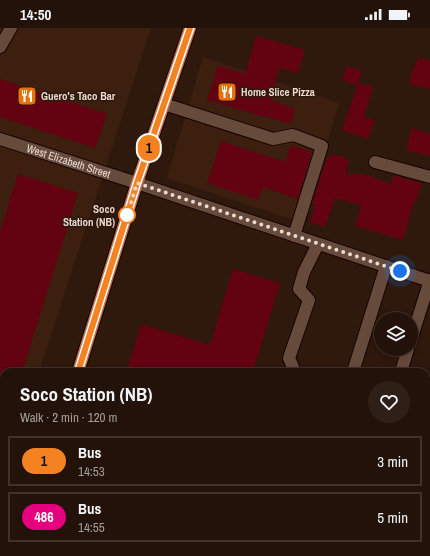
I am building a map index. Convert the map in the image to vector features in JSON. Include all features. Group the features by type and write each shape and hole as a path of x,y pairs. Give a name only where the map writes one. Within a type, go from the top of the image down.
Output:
{"main road":[{"path":"79,368 137,183 190,28"}],"street":[{"path":"0,47 11,28"},
{"path":"164,104 273,139 292,135 322,146 294,236"},
{"name":"West Elizabeth Street","path":"0,139 430,281"},
{"path":"375,162 430,177"},
{"path":"294,368 290,358 309,300 299,289 304,272 318,244"},
{"path":"354,368 386,266"},
{"path":"418,318 430,281"},
{"path":"402,368 406,356"}],"shaded area":[{"path":"0,28 151,28 40,368 0,368"},
{"path":"203,57 339,103 303,223 167,178"}],"building":[{"path":"256,36 305,50 298,73 279,68 270,100 295,109 290,124 207,100 218,66 245,74"},
{"path":"418,57 430,61 430,89 409,84 413,66 415,67"},
{"path":"347,66 362,71 357,85 342,80"},
{"name":"Guero's Taco Bar","path":"0,79 107,114 95,148 0,117"},
{"path":"358,83 373,87 364,117 375,120 368,139 342,130"},
{"path":"412,128 430,134 430,156 406,150"},
{"path":"221,141 285,162 291,145 312,152 298,199 263,187 258,200 207,183"},
{"path":"331,154 346,157 345,159 349,160 345,174 364,174 391,184 394,175 422,183 416,202 414,201 403,240 355,226 361,205 335,198 325,227 310,222 315,205 312,204 327,157 330,158"},
{"path":"18,174 78,193 23,368 0,368 0,232"},
{"path":"233,269 280,283 254,368 127,368 141,324 210,345"}],"bus line":[{"name":"1","path":"79,368 137,183 190,28"}],"place":[{"name":"Home Slice Pizza","path":"227,92"},
{"name":"Guero's Taco Bar","path":"27,96"},
{"name":"Soco Station (NB)","path":"127,215"}],"route":[{"path":"127,215 126,219 137,183 400,271"}]}
